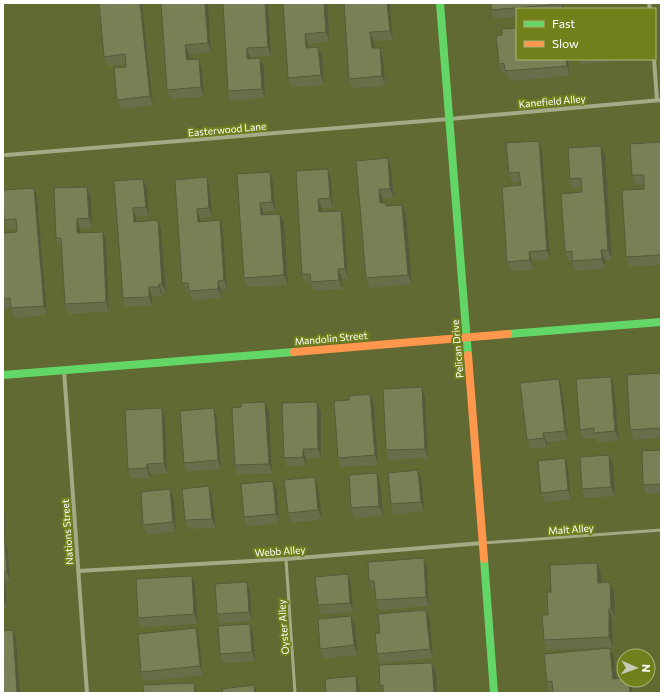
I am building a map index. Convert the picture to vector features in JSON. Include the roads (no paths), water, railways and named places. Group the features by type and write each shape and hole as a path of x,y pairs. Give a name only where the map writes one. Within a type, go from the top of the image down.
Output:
{"street":[{"name":"Pelican Drive","path":"440,3 494,693"},
{"name":"Kanefield Alley","path":"449,119 659,100 654,60"},
{"name":"Easterwood Lane","path":"6,155 449,119"},
{"name":"Mandolin Street","path":"3,375 661,322"},
{"name":"Nations Street","path":"64,370 87,693"},
{"name":"Webb Alley","path":"78,571 286,559 483,543"}],"lane":[{"name":"Malt Alley","path":"483,543 661,530"},
{"name":"Oyster Alley","path":"286,559 295,693"}]}
